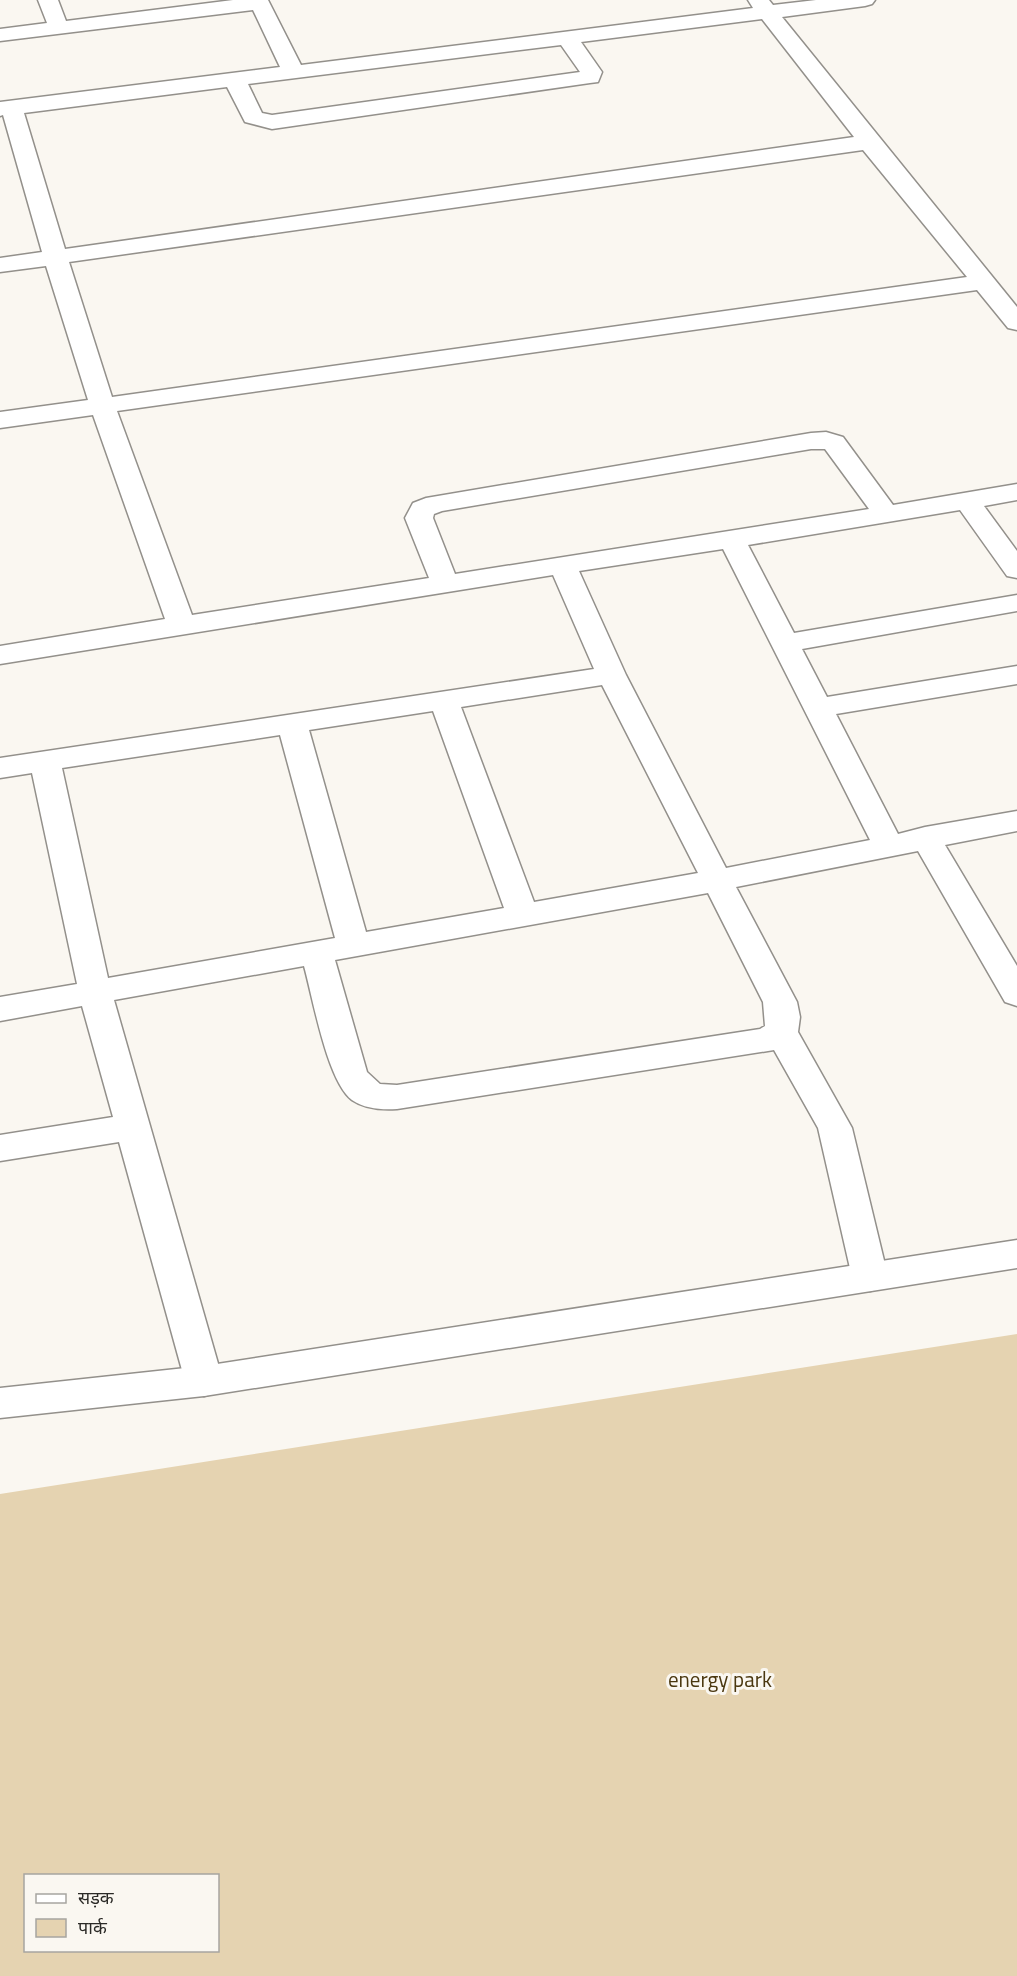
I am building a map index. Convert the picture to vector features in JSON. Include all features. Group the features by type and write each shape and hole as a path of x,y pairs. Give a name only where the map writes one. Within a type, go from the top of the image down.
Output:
{"street":[{"path":"48,0 59,28"},
{"path":"181,624 102,404 6,109 567,38 763,6 865,0"},
{"path":"0,35 259,2 294,73"},
{"path":"763,6 869,142 1017,323"},
{"path":"235,80 253,117 272,122 590,77 591,72 588,66 567,38"},
{"path":"0,265 869,142"},
{"path":"0,420 984,282"},
{"path":"446,584 419,518 423,508 811,441 826,440 834,443 886,514"},
{"path":"0,656 181,624 563,567 1017,492"},
{"path":"967,501 1017,570"},
{"path":"732,540 888,845"},
{"path":"563,567 611,675 719,880 780,1002 783,1017 782,1032 836,1128 870,1276"},
{"path":"785,643 1017,603"},
{"path":"0,768 611,675"},
{"path":"818,708 1017,675"},
{"path":"443,699 523,916"},
{"path":"292,724 354,947"},
{"path":"45,760 95,993 204,1381"},
{"path":"0,1009 317,954 719,880 926,837 1017,821"},
{"path":"926,837 1012,976"},
{"path":"317,954 351,1075 360,1088 374,1098 397,1097 768,1040 782,1032"},
{"path":"0,1148 132,1127"},
{"path":"0,1402 204,1381 1017,1254"}],"green space":[{"name":"energy park","path":"1017,1334 1017,1976 0,1976 0,1494"}]}
